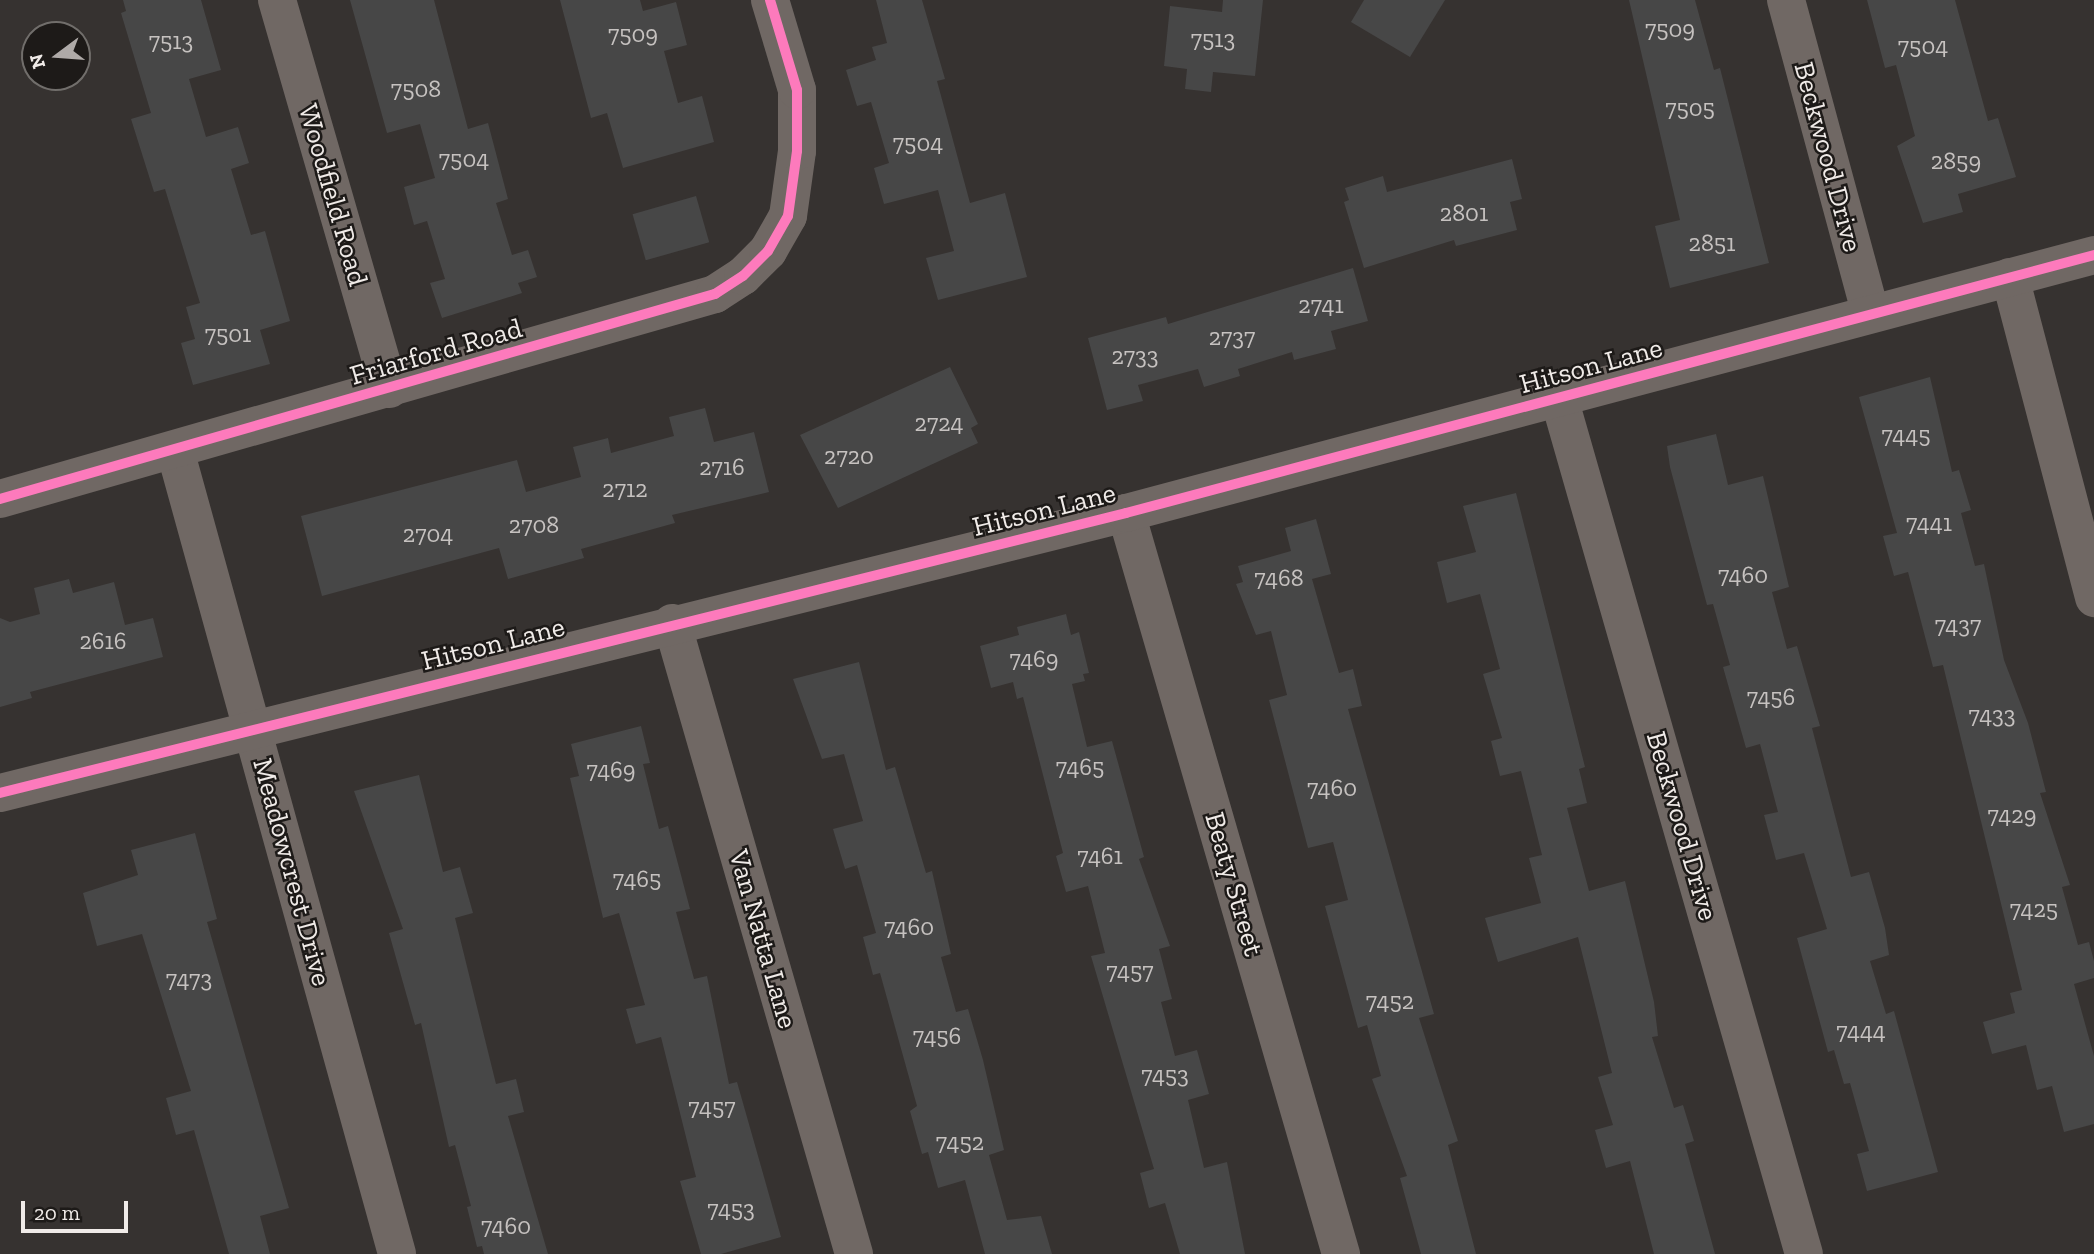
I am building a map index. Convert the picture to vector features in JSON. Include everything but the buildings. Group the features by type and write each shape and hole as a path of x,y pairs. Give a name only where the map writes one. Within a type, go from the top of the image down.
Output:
{"street":[{"name":"Woodfield Road","path":"277,0 389,389"},
{"name":"Friarford Road","path":"0,499 715,294 768,251 788,216 797,151 797,90 770,0"},
{"name":"Beckwood Drive","path":"1786,0 1871,314"},
{"name":"Hitson Lane","path":"0,793 252,727 1126,513 2094,255"},
{"path":"2010,277 2094,598"},
{"name":"Beckwood Drive","path":"1559,398 1804,1254"},
{"name":"Meadowcrest Drive","path":"174,450 397,1254"},
{"name":"Beaty Street","path":"1126,513 1341,1254"},
{"name":"Van Natta Lane","path":"672,623 854,1254"}],"cycle path":[{"path":"0,499 715,294 743,276 768,251 788,216 797,151 797,90 770,0"},
{"path":"0,793 1126,513 2094,255"}]}
